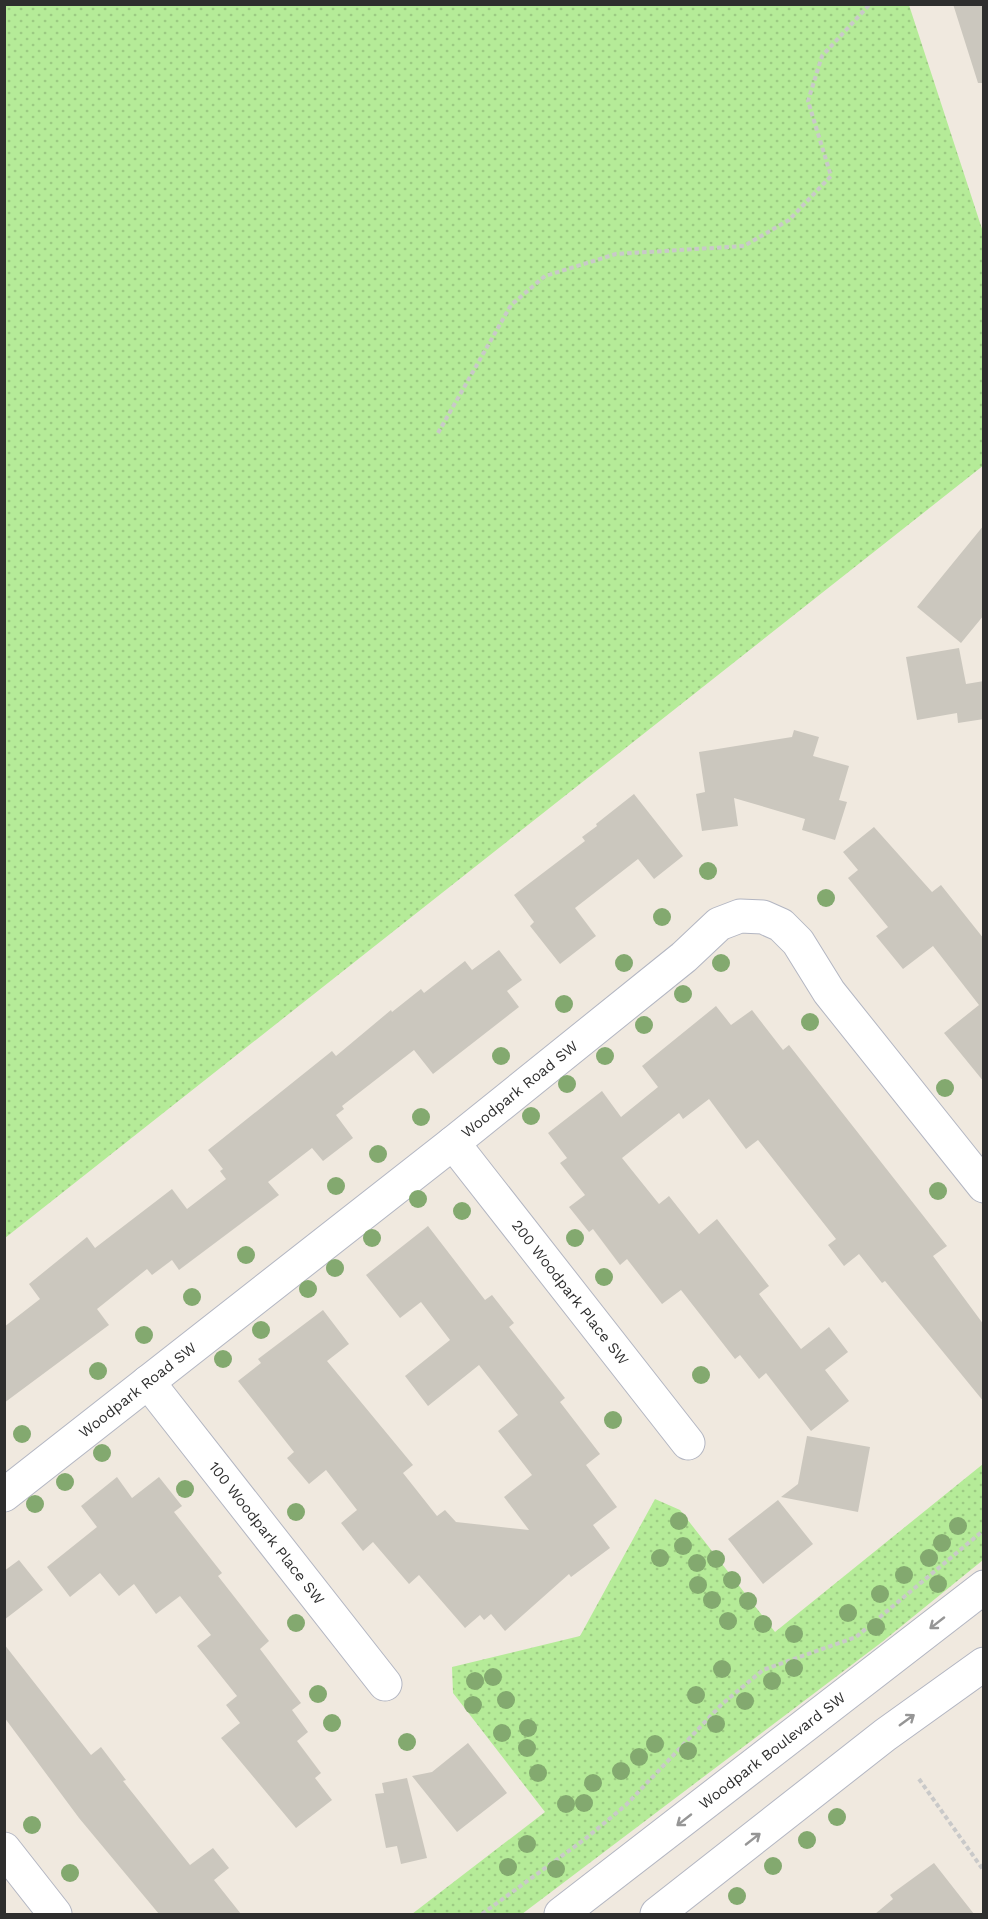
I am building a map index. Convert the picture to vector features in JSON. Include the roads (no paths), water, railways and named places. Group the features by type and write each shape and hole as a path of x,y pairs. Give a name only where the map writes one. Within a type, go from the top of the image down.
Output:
{"street":[{"name":"Woodpark Road SW","path":"4,1495 453,1143 684,957 719,924 740,916 763,917 781,925 798,942 829,992 984,1186"},
{"name":"200 Woodpark Place SW","path":"453,1143 688,1443"},
{"name":"100 Woodpark Place SW","path":"148,1382 385,1684"},
{"name":"Woodpark Boulevard SW","path":"561,1914 984,1587"},
{"path":"657,1914 885,1736 984,1664"},
{"path":"4,1849 55,1914"}]}
